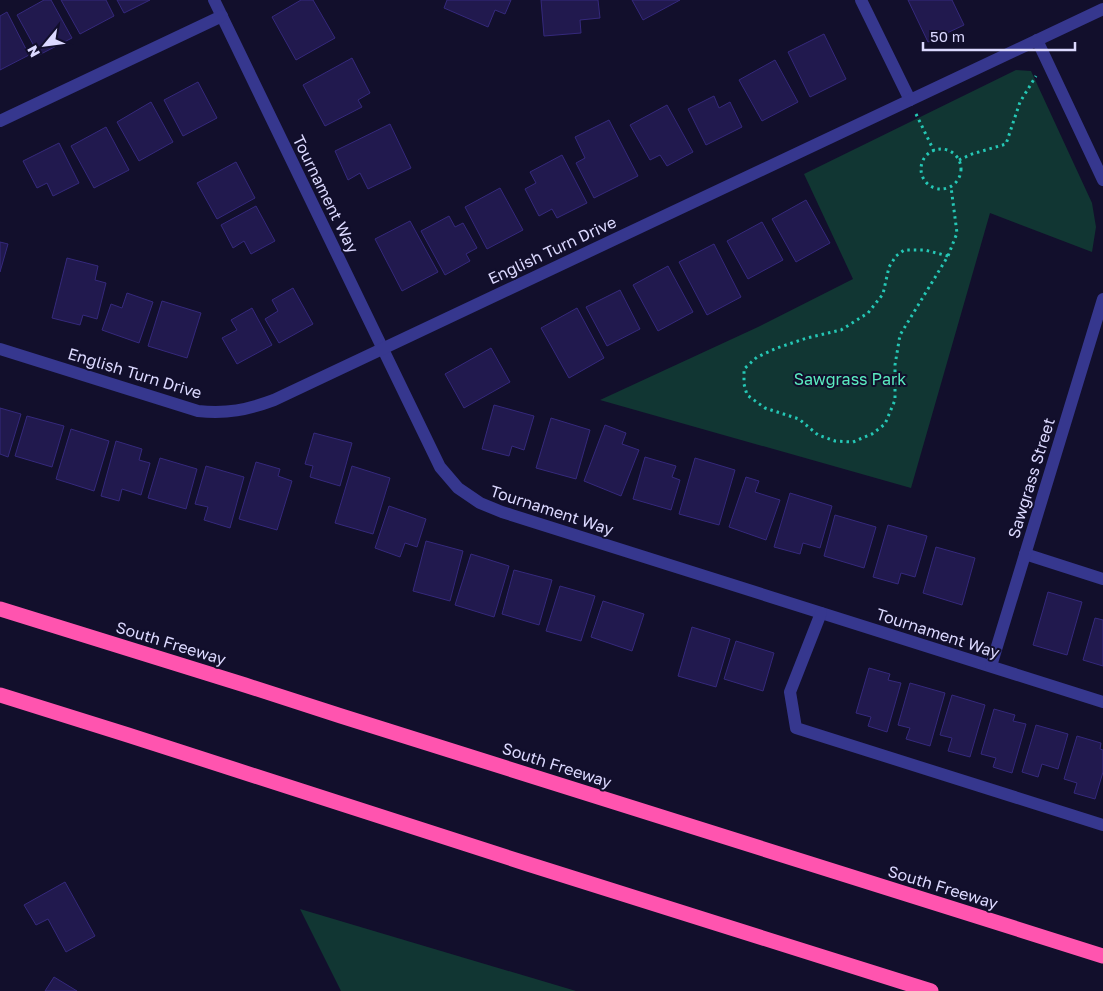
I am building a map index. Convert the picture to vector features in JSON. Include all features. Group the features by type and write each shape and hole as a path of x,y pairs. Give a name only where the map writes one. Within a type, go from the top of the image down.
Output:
{"highway":[{"name":"South Freeway","path":"0,609 1103,956"},
{"path":"0,695 931,991"}],"street":[{"name":"Tournament Way","path":"214,0 440,467 458,488 480,503 502,512 1103,702"},
{"path":"862,0 910,100"},
{"name":"English Turn Drive","path":"0,348 198,411 214,413 248,409 261,405 1103,9"},
{"path":"0,120 222,16"},
{"path":"1037,40 1103,180"},
{"name":"Sawgrass Street","path":"991,666 1103,299"},
{"path":"1025,554 1103,578"},
{"path":"822,613 790,692 796,728 1103,825"}],"path":[{"path":"959,160 1006,144 1020,102 1036,76 1050,66"},
{"path":"910,100 934,151"},
{"path":"946,150 956,155 961,166 959,178 945,189 932,187 923,178 922,165 924,159 934,151 946,150"},
{"path":"948,256 924,250 904,250 896,256 889,267 884,294 868,313 841,330 807,338 757,357 744,369 744,384 747,394 765,408 799,419 818,435 835,441 853,442 872,434 885,424 895,400 895,365 900,335 948,256 957,233 951,186"}],"green space":[{"name":"Sawgrass Park","path":"1016,70 1031,71 1092,203 1096,227 1092,252 990,213 911,488 600,400 758,327 853,279 804,174"},
{"path":"300,909 576,991 341,991"}],"building":[{"path":"44,0 51,0 72,38 39,55 17,15"},
{"path":"61,0 106,0 114,16 80,34"},
{"path":"117,0 150,0 124,13"},
{"path":"301,0 313,0 335,38 296,60 272,17"},
{"path":"447,0 511,0 505,14 495,10 488,27 444,8"},
{"path":"541,0 598,0 600,18 580,20 581,33 544,36"},
{"path":"632,0 680,0 643,20"},
{"path":"908,0 952,0 964,25 928,42"},
{"path":"7,12 29,55 0,70 0,16"},
{"path":"824,34 846,79 810,97 788,52"},
{"path":"352,58 370,93 358,100 362,107 325,126 303,85"},
{"path":"775,60 798,102 762,121 739,80"},
{"path":"198,82 217,118 183,136 164,100"},
{"path":"714,96 719,108 730,102 742,127 706,145 688,109"},
{"path":"151,102 173,142 139,161 117,122"},
{"path":"667,105 693,152 667,166 660,155 650,160 630,125"},
{"path":"609,120 638,176 594,198 576,163 585,158 575,137"},
{"path":"390,124 411,168 368,189 360,173 348,180 335,151"},
{"path":"106,127 129,170 94,188 71,146"},
{"path":"59,143 79,183 53,196 47,183 37,188 23,161"},
{"path":"562,155 587,203 557,218 552,209 539,216 525,189 536,183 530,172"},
{"path":"236,162 255,198 217,219 197,183"},
{"path":"500,188 523,230 487,249 465,207"},
{"path":"806,200 830,243 796,262 772,219"},
{"path":"256,206 275,241 251,254 244,241 233,248 221,225"},
{"path":"449,216 455,227 463,223 477,248 466,254 470,261 445,275 421,231"},
{"path":"410,221 438,272 402,291 375,239"},
{"path":"762,222 783,260 748,279 727,241"},
{"path":"0,242 8,244 0,272"},
{"path":"714,244 741,297 707,315 679,262"},
{"path":"67,258 98,266 95,280 106,283 97,319 83,315 80,325 52,318"},
{"path":"668,266 693,312 658,331 633,285"},
{"path":"293,288 313,324 279,343 265,319 278,311 272,300"},
{"path":"620,290 640,329 607,346 586,307"},
{"path":"127,293 153,302 139,343 102,330 111,304 122,308"},
{"path":"162,301 201,313 187,358 148,346"},
{"path":"252,308 272,345 237,364 222,338 237,330 231,320"},
{"path":"577,308 604,358 569,378 541,328"},
{"path":"491,348 510,382 464,408 445,374"},
{"path":"494,405 534,416 524,450 512,446 509,456 482,449"},
{"path":"0,408 21,414 8,457 0,454"},
{"path":"27,416 64,426 52,467 15,456"},
{"path":"551,418 590,430 576,479 536,468"},
{"path":"605,425 626,433 622,444 639,450 621,496 584,481"},
{"path":"71,429 109,441 94,491 56,479"},
{"path":"314,433 352,443 340,486 310,477 313,466 305,464"},
{"path":"116,441 142,449 139,460 150,463 141,495 122,489 119,501 101,496"},
{"path":"645,457 676,466 672,477 680,480 671,510 633,499"},
{"path":"160,458 197,469 186,509 148,498"},
{"path":"695,458 735,470 719,525 679,514"},
{"path":"256,462 280,469 278,476 292,481 277,530 239,519"},
{"path":"206,466 244,477 230,528 204,520 208,507 195,504"},
{"path":"352,466 390,478 373,534 335,523"},
{"path":"746,477 759,481 755,492 780,500 766,540 729,527"},
{"path":"790,493 832,506 820,548 803,543 800,554 774,547"},
{"path":"389,506 426,519 417,547 405,543 400,557 375,548"},
{"path":"835,515 876,527 864,568 824,556"},
{"path":"888,525 927,536 915,577 901,573 898,584 873,577"},
{"path":"426,541 463,551 450,601 413,591"},
{"path":"936,547 975,558 962,605 923,593"},
{"path":"471,554 509,566 494,617 455,605"},
{"path":"514,570 552,580 539,625 502,614"},
{"path":"560,586 595,596 581,641 546,631"},
{"path":"1048,592 1082,602 1067,655 1033,645"},
{"path":"603,601 644,614 632,651 591,637"},
{"path":"1095,618 1103,620 1103,666 1083,660"},
{"path":"692,627 730,639 716,687 678,676"},
{"path":"736,641 774,653 763,691 724,679"},
{"path":"869,668 890,674 888,680 901,683 887,732 868,726 871,717 856,713"},
{"path":"910,683 945,693 930,746 906,739 910,728 898,725"},
{"path":"952,695 985,705 970,757 948,751 952,738 940,735"},
{"path":"994,709 1015,715 1013,721 1026,724 1012,773 993,767 996,758 981,754"},
{"path":"1036,725 1068,734 1058,769 1042,764 1038,777 1022,772"},
{"path":"1077,736 1101,743 1100,749 1103,750 1103,772 1095,799 1074,793 1077,783 1064,779"},
{"path":"65,882 95,936 66,952 48,919 36,925 24,905"},
{"path":"54,977 77,991 45,991"}]}
